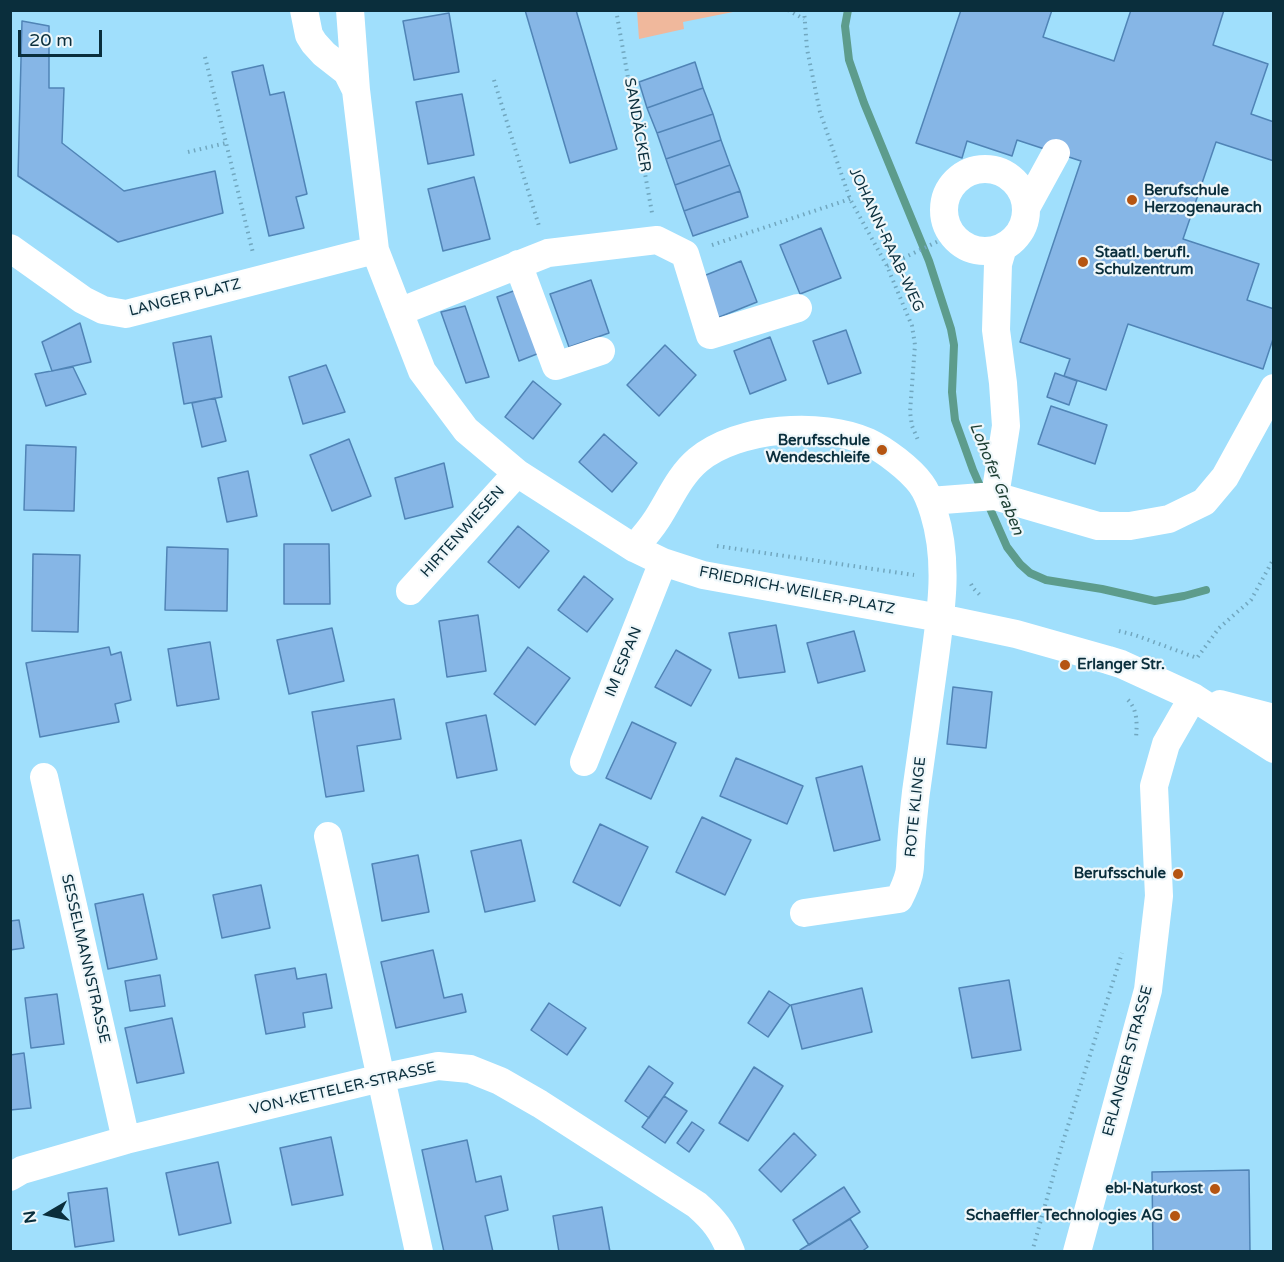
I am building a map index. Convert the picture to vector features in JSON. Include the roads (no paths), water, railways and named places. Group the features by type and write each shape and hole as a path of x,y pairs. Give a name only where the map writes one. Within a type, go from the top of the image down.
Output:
{"street":[{"path":"303,10 309,35 314,43 347,72 356,90"},
{"name":"FRIEDRICH-WEILER-PLATZ","path":"350,10 356,90 375,250 422,370 466,430 517,473 634,548 663,562 703,575 1016,634 1121,664 1194,697"},
{"path":"1027,206 1022,191 1013,179 1001,171 987,168 976,169 963,175 952,184 946,197 944,212 951,235 968,248 982,251 996,250 1009,244 1019,234 1025,221 1027,206 1056,153"},
{"path":"399,312 548,253 657,240 685,254 710,335 798,308"},
{"path":"995,496 1006,426 996,330 998,264 1003,247"},
{"name":"LANGER PLATZ","path":"10,248 83,300 103,310 126,314 375,250"},
{"path":"518,264 556,366 601,351"},
{"path":"930,501 995,496 1098,526 1130,526 1169,519 1204,502 1225,477 1274,388"},
{"path":"634,548 656,520 686,472 700,459 718,448 738,439 786,431 847,435 882,450 908,470 921,484 930,501 942,553 944,579 940,618"},
{"name":"HIRTENWIESEN","path":"410,591 517,473"},
{"name":"IM ESPAN","path":"584,762 663,562"},
{"name":"ROTE KLINGE","path":"804,913 899,899 909,873 914,809 940,618"},
{"path":"1194,697 1265,713"},
{"path":"1194,697 1274,749"},
{"name":"ERLANGER STRASSE","path":"1077,1251 1148,990 1159,896 1154,786 1166,744 1194,697"},
{"name":"SESSELMANNSTRASSE","path":"44,777 126,1140"},
{"path":"328,836 419,1251"},
{"name":"VON-KETTELER-STRASSE","path":"10,1177 22,1170 126,1140 381,1078 438,1066 470,1069 500,1081 540,1104 697,1205 714,1220 725,1236 731,1251"}],"waterway":[{"name":"Lohofer Graben","path":"848,10 845,26 849,60 864,103 929,261 951,329 954,345 952,392 955,420 973,470 1007,547 1030,573 1046,580 1155,601 1206,590"}],"place":[{"name":"Berufschule Herzogenaurach","path":"1132,200"},
{"name":"Staatl. berufl. Schulzentrum","path":"1083,262"},
{"name":"Berufsschule Wendeschleife","path":"882,450"},
{"name":"Erlanger Str.","path":"1065,665"},
{"name":"Berufsschule","path":"1178,874"},
{"name":"ebl-Naturkost","path":"1215,1189"},
{"name":"Schaeffler Technologies AG","path":"1175,1216"}]}
